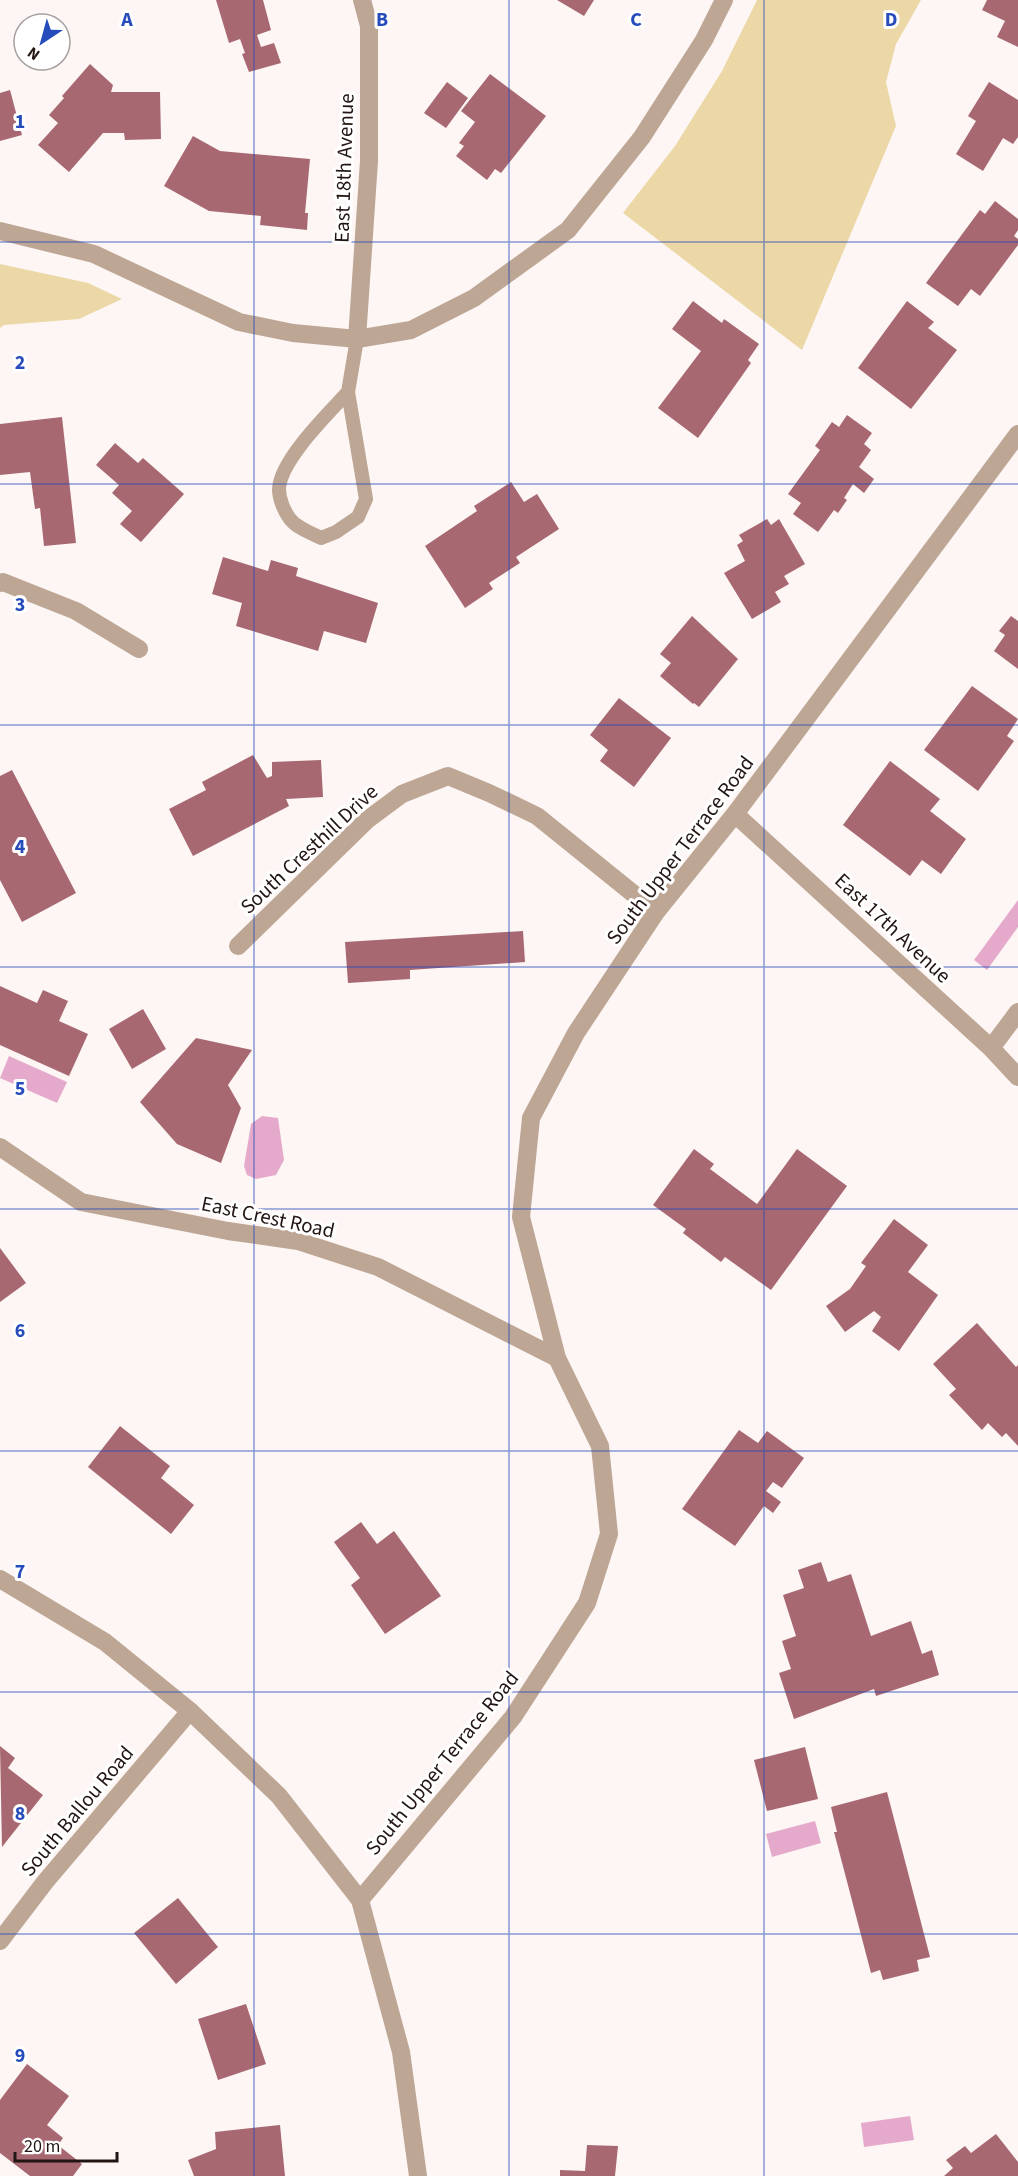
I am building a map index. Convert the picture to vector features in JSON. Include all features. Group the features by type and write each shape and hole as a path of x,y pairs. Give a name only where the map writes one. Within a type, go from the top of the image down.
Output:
{"street":[{"name":"East 18th Avenue","path":"357,339 369,161 369,26 362,0"},
{"path":"0,231 94,254 239,322 294,333 357,339 411,330 474,298 568,230 642,138 704,40 724,0"},
{"name":"South Upper Terrace Road","path":"360,1900 513,1717 587,1604 609,1534 600,1446 557,1358 521,1216 531,1118 576,1033 656,912 735,814 1018,434"},
{"path":"0,583 3,582 76,611 139,649"},
{"name":"South Cresthill Drive","path":"238,946 367,820 402,794 448,776 537,816 656,912"},
{"name":"East 17th Avenue","path":"735,814 991,1048 1018,1077"},
{"path":"991,1048 1018,1012"},
{"name":"East Crest Road","path":"0,1147 81,1202 228,1231 298,1241 378,1267 557,1358"},
{"path":"0,1579 105,1642 190,1711 279,1796 360,1900 401,2052 418,2176"},
{"name":"South Ballou Road","path":"0,1941 45,1882 190,1711"}],"lane":[{"path":"348,392 310,433 296,452 284,473 279,488 282,505 291,520 305,531 321,538 336,532 358,517 366,499 348,392 357,339"}],"shaded area":[{"path":"757,0 921,0 896,44 886,82 896,126 802,350 623,213 675,146 722,71"},
{"path":"0,264 88,283 122,299 79,319 4,325 0,328"},
{"path":"1018,900 1018,927 987,970 974,960"},
{"path":"9,1056 67,1082 57,1103 0,1078"},
{"path":"262,1116 278,1118 284,1160 276,1175 256,1179 247,1175 244,1166 251,1124"},
{"path":"815,1821 821,1843 772,1857 766,1834"},
{"path":"910,2116 914,2140 864,2147 861,2123"}],"building":[{"path":"216,0 263,0 271,30 257,35 261,47 274,43 281,63 249,72 242,54 245,53 240,39 229,43"},
{"path":"557,0 594,0 584,16"},
{"path":"987,0 1018,0 1018,47 997,37 1005,21 982,10"},
{"path":"90,64 113,85 111,92 160,92 161,139 125,140 124,133 103,133 69,172 38,145 58,123 49,115"},
{"path":"490,74 546,116 501,173 495,169 487,180 456,156 464,146 459,143 475,122 461,111"},
{"path":"447,82 468,98 446,128 424,113"},
{"path":"989,82 1018,100 1018,137 1013,144 1003,138 983,171 956,154 976,121 968,116"},
{"path":"10,90 22,135 0,141 0,93"},
{"path":"193,136 220,151 310,159 305,213 308,213 307,230 260,225 261,216 209,211 164,186"},
{"path":"995,201 1018,219 1018,230 1014,236 1018,239 1018,245 980,296 971,289 958,306 926,283 980,210 985,214"},
{"path":"693,301 722,323 724,319 759,344 748,360 751,363 698,438 658,408 701,351 672,329"},
{"path":"907,301 934,322 928,328 957,350 911,409 858,368"},
{"path":"847,415 872,433 864,444 871,450 859,467 874,479 864,493 853,484 844,498 847,500 838,513 834,510 818,532 793,514 801,503 788,494 820,450 815,446 832,422 839,427"},
{"path":"62,417 76,543 44,546 40,508 35,509 30,472 0,475 0,424"},
{"path":"115,443 138,463 143,458 184,494 141,542 120,524 132,511 112,493 119,485 96,465"},
{"path":"511,482 524,502 537,494 559,529 516,557 520,563 489,583 493,589 465,608 425,546 477,511 474,506"},
{"path":"767,519 771,525 779,519 805,564 784,576 789,584 775,592 781,602 752,619 724,573 745,561 737,545 743,541 739,535"},
{"path":"223,557 268,571 271,560 298,568 296,576 378,603 366,643 324,631 318,651 236,626 242,603 212,594"},
{"path":"692,616 738,659 699,707 660,676 671,663 660,654"},
{"path":"1011,616 1018,621 1018,669 994,651 1005,635 999,631"},
{"path":"972,686 1018,719 1007,736 1014,741 978,791 924,750"},
{"path":"619,698 671,738 634,787 600,761 608,750 590,735"},
{"path":"253,755 267,778 272,776 272,762 321,760 323,797 286,799 289,806 193,856 169,809 206,790 202,782"},
{"path":"890,761 940,799 930,811 966,839 941,874 922,860 910,876 843,825"},
{"path":"12,770 76,893 22,922 0,880 0,776"},
{"path":"523,931 525,962 410,970 410,979 348,983 345,942"},
{"path":"0,986 37,1003 43,990 68,1001 59,1021 88,1034 69,1076 0,1045"},
{"path":"143,1009 166,1049 132,1069 109,1029"},
{"path":"196,1038 252,1050 228,1085 241,1108 221,1163 177,1144 140,1102"},
{"path":"694,1149 714,1164 710,1169 757,1204 797,1149 847,1186 771,1290 725,1257 721,1262 683,1233 686,1229 653,1205"},
{"path":"894,1219 928,1245 908,1272 938,1295 899,1351 872,1331 881,1317 874,1311 845,1332 826,1306 850,1289 866,1266 861,1263"},
{"path":"0,1248 26,1283 0,1302"},
{"path":"977,1323 1016,1367 1018,1365 1018,1446 1006,1433 1002,1437 988,1423 982,1430 949,1395 956,1389 933,1364"},
{"path":"120,1426 170,1466 161,1478 194,1505 171,1534 88,1467"},
{"path":"739,1430 758,1443 767,1431 804,1458 782,1488 773,1482 766,1491 781,1502 773,1513 764,1506 735,1546 682,1509"},
{"path":"361,1522 377,1544 394,1531 441,1596 385,1634 351,1585 360,1578 334,1542"},
{"path":"821,1562 828,1582 851,1574 871,1636 911,1621 922,1654 932,1650 939,1675 876,1696 874,1689 794,1719 779,1673 791,1669 782,1641 796,1636 783,1595 804,1588 798,1570"},
{"path":"0,1746 15,1758 8,1768 43,1795 2,1847"},
{"path":"805,1747 818,1799 767,1811 754,1760"},
{"path":"887,1792 930,1957 917,1960 919,1971 883,1980 880,1970 871,1973 834,1832 837,1832 831,1807"},
{"path":"178,1898 218,1947 176,1984 134,1933"},
{"path":"246,2004 266,2064 218,2080 198,2019"},
{"path":"27,2064 69,2096 47,2125 63,2138 58,2145 82,2164 73,2176 30,2176 0,2153 0,2100"},
{"path":"280,2125 285,2176 194,2176 188,2160 216,2149 215,2132"},
{"path":"996,2134 1018,2162 1018,2176 944,2176 953,2168 946,2160 965,2146 971,2153"},
{"path":"587,2145 618,2146 615,2176 560,2176 560,2170 585,2171"}]}
